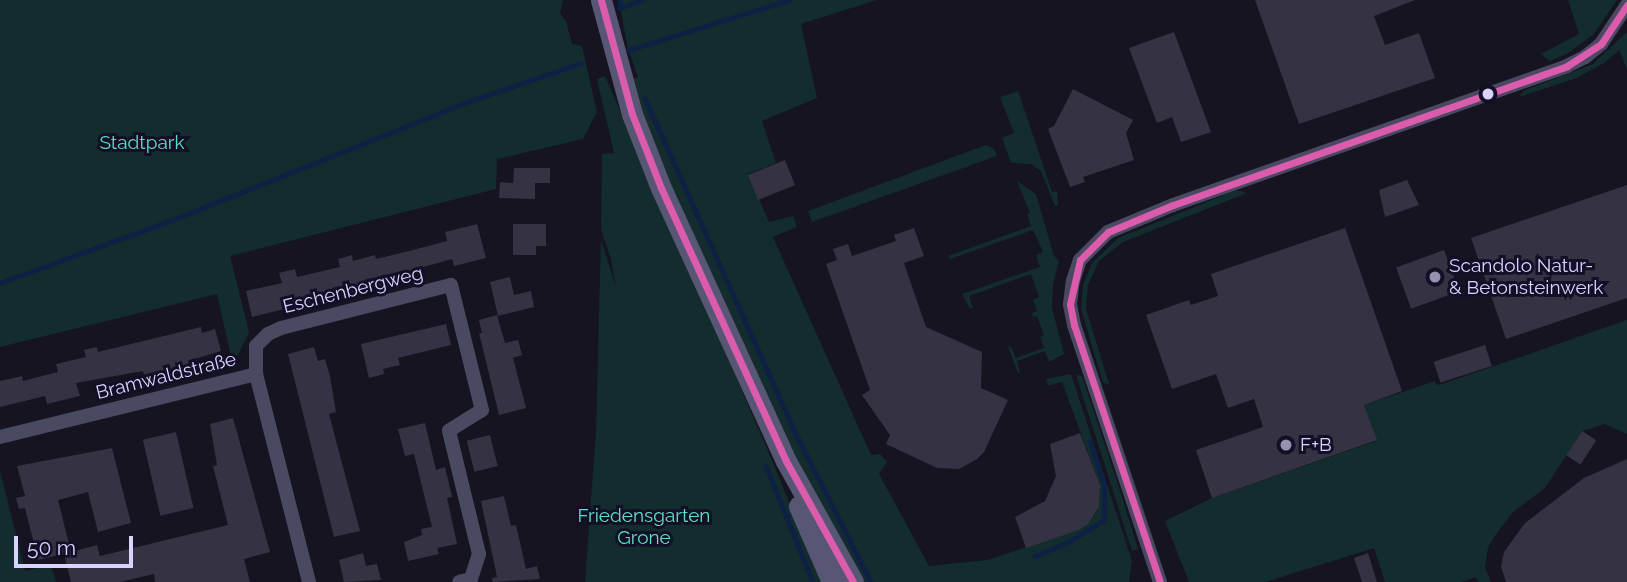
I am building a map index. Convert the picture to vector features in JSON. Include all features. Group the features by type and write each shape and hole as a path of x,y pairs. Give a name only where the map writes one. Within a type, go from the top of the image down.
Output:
{"main road":[{"path":"601,0 632,114 661,188 786,461 853,582"},
{"path":"786,461 791,486 832,582"}],"street":[{"path":"1160,582 1074,325 1070,304 1073,281 1080,260 1108,232 1193,197 1567,66 1585,57 1601,44 1627,5"},
{"name":"Eschenbergweg","path":"256,374 254,361 257,346 274,331 451,285 482,410 449,431 479,554 471,579 459,582"},
{"name":"Bramwaldstraße","path":"0,437 256,374 309,582"}],"green space":[{"name":"Stadtpark","path":"0,0 563,0 560,14 566,21 572,44 582,46 597,112 583,139 497,159 496,189 230,256 249,332 233,365 217,294 0,347"},
{"path":"619,0 876,0 801,24 817,98 762,121 776,163 748,174 769,222 793,216 797,227 773,237 871,455 880,454 887,462 879,474 929,566 987,560 1079,530 1094,516 1099,507 1100,485 1062,382 1048,386 1046,379 1071,374 1132,561 1129,582 858,582 769,407 656,156 629,81 638,77 627,45"},
{"path":"1568,0 1617,0 1594,34 1567,54 1550,61 1541,54 1579,34"},
{"path":"1627,32 1627,69 1619,50 1604,63 1577,78 1519,97 1523,91 1593,64"},
{"name":"Friedensgarten Grone","path":"605,76 766,446 822,582 585,582 596,431 601,240 616,287 611,259 601,229 602,154 614,153 597,79"},
{"path":"1018,91 1052,192 1057,191 1058,205 1055,206 1041,171 1031,164 1011,163 1002,138 1014,133 1000,97"},
{"path":"986,145 994,149 997,156 812,222 808,211"},
{"path":"1017,181 1036,194 1054,256 1059,261 1053,284 1052,308 1064,354 1049,362 1045,351 1017,361 1020,373 1008,347 1011,347 1016,358 1044,348 1040,337 1044,335 1037,316 1033,317 1032,313 1037,311 1033,300 1039,297 1031,274 969,296 973,308 970,309 962,294 1040,267 1036,255 1043,252 1033,230 950,259 948,256 1031,226 1027,214 1030,213"},
{"path":"1236,190 1247,193 1123,242 1099,261 1088,285 1086,309 1109,384 1103,383 1081,309 1083,285 1092,263 1118,238"},
{"path":"1627,320 1627,434 1605,424 1582,431 1545,488 1513,512 1494,537 1488,548 1485,567 1491,582 1478,582 1476,577 1461,582 1385,582 1374,548 1265,582 1189,582 1165,521 1212,498 1376,441 1364,405 1435,381 1436,385 1442,384"},
{"path":"1076,375 1082,376 1138,549 1132,551"},
{"path":"0,471 25,571 47,566 52,569 56,582 0,582"}],"building":[{"path":"1255,0 1415,0 1374,16 1385,45 1419,33 1435,78 1299,124"},
{"path":"1174,32 1211,132 1181,142 1172,117 1157,123 1129,48"},
{"path":"1073,89 1133,120 1126,133 1134,160 1083,177 1085,182 1070,187 1048,129 1054,126"},
{"path":"785,160 795,185 758,200 748,175"},
{"path":"514,168 550,168 550,183 535,183 535,199 499,198 500,182 513,183"},
{"path":"1407,180 1419,205 1385,217 1379,190"},
{"path":"1627,185 1627,298 1506,339 1471,238"},
{"path":"477,224 486,258 454,266 452,259 413,270 414,273 382,282 383,285 252,317 246,291 282,283 279,273 295,269 297,277 340,267 338,259 352,255 353,261 409,251 447,241 445,232"},
{"path":"513,224 546,224 546,246 536,246 536,255 513,255"},
{"path":"914,228 924,256 904,263 926,327 982,352 981,388 1008,400 984,452 959,469 937,468 886,444 890,435 862,395 870,390 826,264 837,260 833,249 848,244 852,256 896,241 894,235"},
{"path":"1345,228 1402,391 1364,405 1377,440 1212,498 1196,450 1263,427 1254,399 1228,408 1216,374 1172,389 1146,315 1189,300 1191,305 1218,296 1211,274"},
{"name":"Scandolo Natur- & Betonsteinwerk","path":"1444,250 1459,291 1411,309 1396,267"},
{"path":"510,277 514,295 531,291 534,307 498,316 490,282"},
{"path":"497,315 505,343 518,340 522,355 513,358 526,408 499,415 479,333 482,333 479,320"},
{"path":"446,324 451,345 398,358 400,365 383,369 384,374 369,378 361,344"},
{"path":"201,327 202,333 215,329 221,351 145,379 143,371 76,383 80,396 47,404 45,396 0,407 0,381 22,376 23,381 58,372 56,364 86,357 84,350 97,347 98,352"},
{"path":"1485,345 1492,366 1440,383 1434,362"},
{"path":"314,347 318,361 325,359 330,376 336,412 329,414 360,531 334,537 288,354"},
{"path":"233,418 270,552 244,559 250,582 155,582 154,574 120,582 71,582 64,554 97,545 100,556 228,525 213,466 217,465 210,424"},
{"path":"425,423 436,470 445,467 452,497 447,498 457,544 437,548 439,554 408,561 404,542 422,535 421,529 432,527 414,454 405,456 398,429"},
{"path":"1582,431 1596,440 1580,465 1566,455"},
{"path":"176,432 194,508 160,516 143,440"},
{"path":"1080,433 1100,485 1099,507 1088,524 1079,530 1026,548 1015,517 1045,501 1056,476 1050,444"},
{"path":"490,435 498,466 474,472 467,441"},
{"path":"112,448 131,523 98,532 88,492 58,500 71,552 38,560 25,508 19,509 16,498 25,496 17,466"},
{"path":"1627,459 1627,582 1506,582 1501,567 1504,552 1525,523 1584,478"},
{"path":"504,496 511,526 516,525 526,569 537,566 540,579 493,582 492,578 497,577 481,501"},
{"path":"363,553 366,566 377,564 381,580 344,582 339,560"},
{"path":"1368,553 1377,582 1362,582 1354,558"}],"waterway":[{"path":"620,0 620,8 642,0"},
{"path":"629,50 789,0"},
{"path":"0,283 167,222 470,101 581,63"},
{"path":"645,98 793,428 871,582"},
{"path":"1035,556 1070,541 1104,520 1104,485 1090,441"},
{"path":"766,466 813,582"}],"transit line":[{"path":"601,0 632,114 661,188 786,461 853,582"},
{"path":"1160,582 1074,325 1070,304 1080,260 1108,232 1173,205 1567,66 1601,44 1627,5"}],"place":[{"name":"Scandolo Natur- & Betonsteinwerk","path":"1435,277"},
{"name":"F+B","path":"1286,445"}]}
